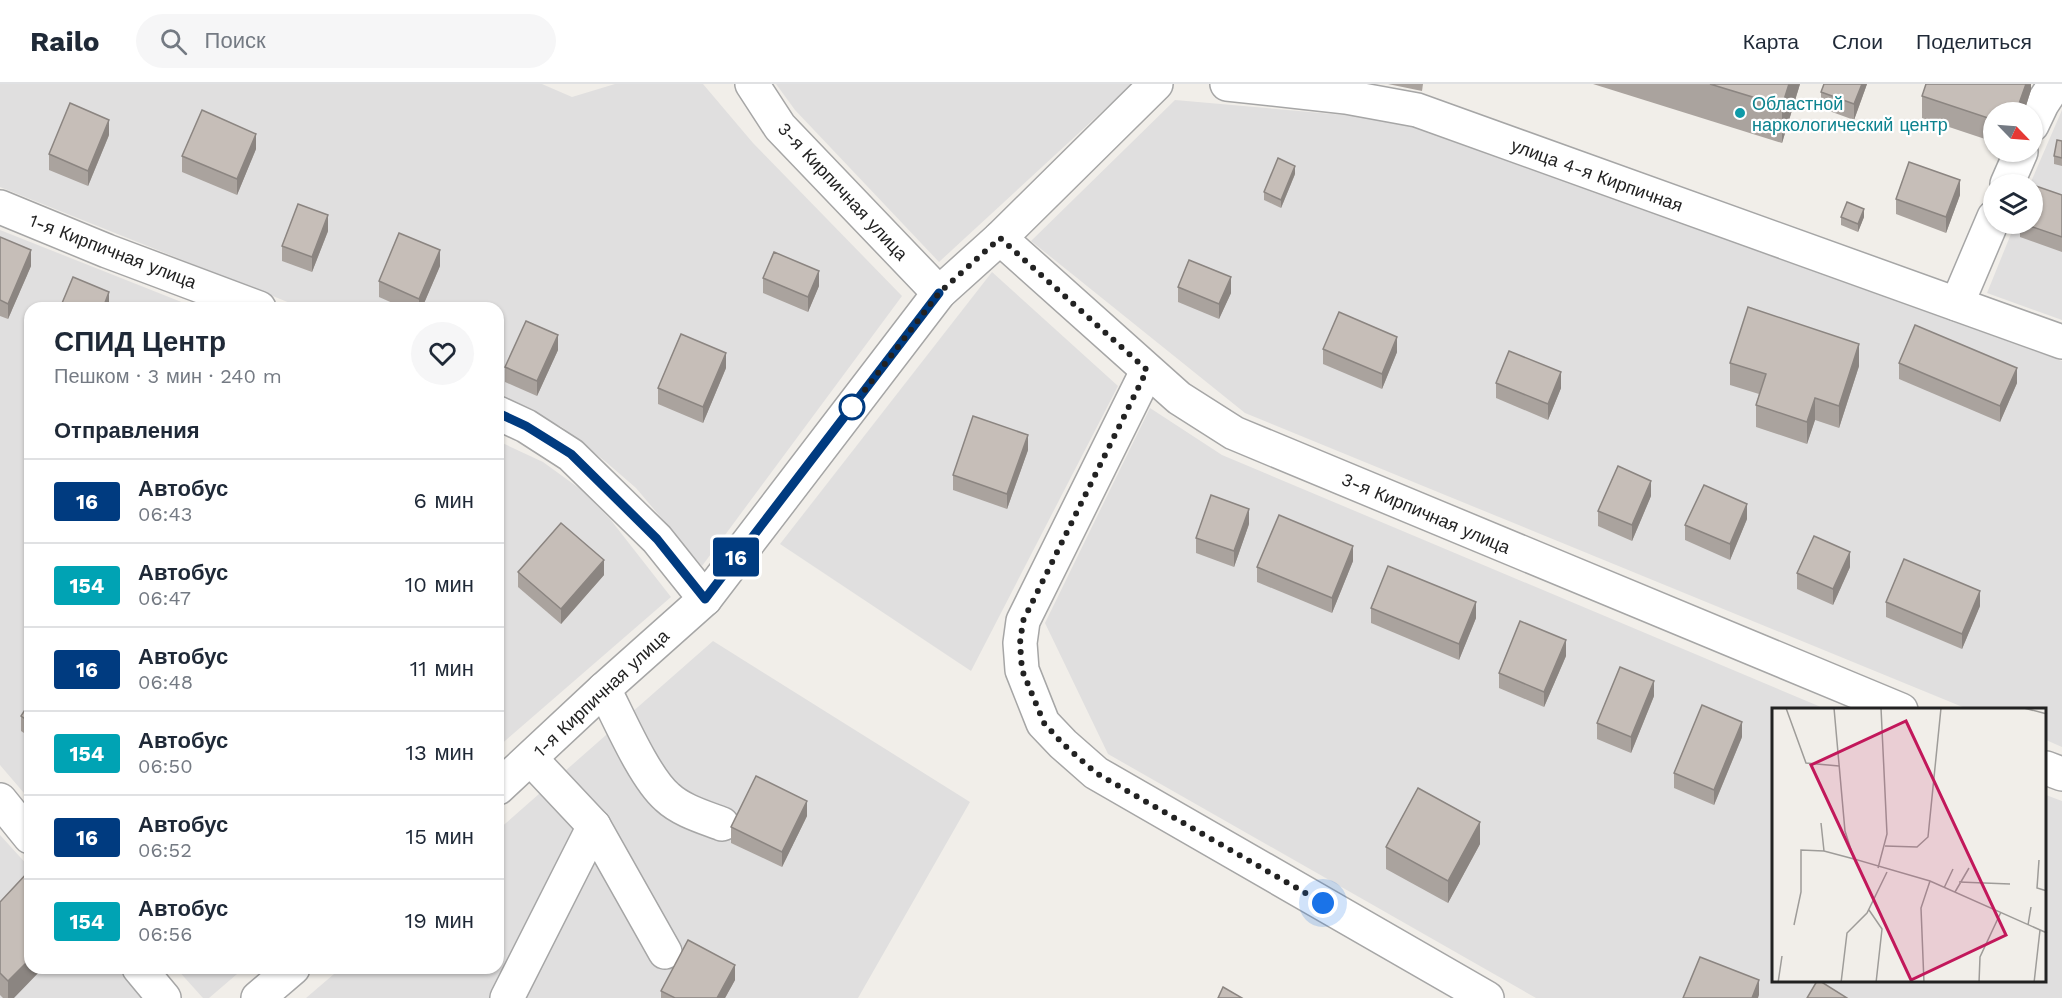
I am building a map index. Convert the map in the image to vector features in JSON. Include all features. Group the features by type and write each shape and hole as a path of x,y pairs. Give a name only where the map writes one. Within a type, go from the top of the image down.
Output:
{"street":[{"name":"3-я Кирпичная улица","path":"752,84 780,127 939,293"},
{"path":"939,293 1000,238 1156,84"},
{"name":"улица 4-я Кирпичная","path":"1227,84 1346,97 1417,110 2062,342"},
{"path":"2043,102 2055,84"},
{"name":"1-я Кирпичная улица","path":"0,207 106,251 244,302"},
{"path":"1957,304 1987,234"},
{"name":"3-я Кирпичная улица","path":"1000,238 1179,398 1234,433 1896,708"},
{"name":"1-я Кирпичная улица","path":"504,783 705,599 939,293"},
{"path":"1147,370 1023,621 1020,643 1022,670 1044,723 1063,744 1096,773 1487,998"},
{"path":"504,416 526,426 571,454 657,539 705,599"},
{"path":"604,689 651,777 667,797 685,809 722,824"},
{"path":"531,759 594,826 664,952"},
{"path":"2047,768 2062,774"},
{"path":"0,800 24,830"},
{"path":"507,998 594,826"},
{"path":"144,974 164,998"},
{"path":"268,996 288,974"}],"shaded area":[{"path":"0,84 542,84 572,97 615,84 703,84 753,143 902,296 702,566 636,488 606,462 562,427 504,400 504,302 288,302 0,187"},
{"path":"776,84 1132,84 939,262 795,110"},
{"path":"1175,100 1400,120 2062,361 2062,747 2047,740 2047,708 1965,708 1245,413 1031,241"},
{"path":"2062,110 2062,320 1987,293 2011,234 2043,234 2043,174 2034,174 2040,162 2043,162 2043,154"},
{"path":"0,230 181,302 24,302 24,793 0,765"},
{"path":"992,272 1118,386 971,671 780,544"},
{"path":"1150,408 1222,455 1823,708 1772,708 1772,983 2047,983 2047,795 2062,801 2062,998 1536,998 1108,754 1045,623"},
{"path":"504,444 543,462 583,491 610,519 671,597 504,742"},
{"path":"713,641 970,802 858,998 306,998 334,974 504,974 504,825"},
{"path":"0,835 24,861 24,974 123,974 145,998 0,998"},
{"path":"181,974 237,974 209,998 203,998"}],"building":[{"path":"1710,84 1789,84 1782,106"},
{"path":"1824,84 1862,84 1854,104 1821,92"},
{"path":"1926,84 2026,84 2020,102 1983,102 1983,116 1922,96"},
{"path":"70,103 109,120 88,171 49,154"},
{"path":"202,110 256,134 237,179 182,156"},
{"path":"2057,140 2062,141 2062,158 2054,156"},
{"path":"1278,158 1295,166 1281,200 1264,192"},
{"path":"1909,162 1960,180 1946,217 1896,199"},
{"path":"2043,188 2062,195 2062,237 2043,230"},
{"path":"1847,202 1864,209 1858,224 1841,217"},
{"path":"298,204 328,215 312,257 282,246"},
{"path":"399,233 440,250 419,299 379,281"},
{"path":"0,237 31,250 8,304 0,300"},
{"path":"774,252 819,271 808,297 763,278"},
{"path":"1189,260 1231,277 1219,304 1178,287"},
{"path":"73,277 109,292 105,302 63,302"},
{"path":"1748,307 1859,344 1839,406 1815,398 1807,422 1756,405 1766,374 1730,363"},
{"path":"1339,312 1397,337 1382,374 1323,349"},
{"path":"526,321 558,335 537,381 505,367"},
{"path":"1915,325 2017,368 2000,406 1899,363"},
{"path":"681,334 726,353 703,407 658,388"},
{"path":"1509,351 1561,372 1548,404 1496,383"},
{"path":"973,416 1028,435 1007,494 953,475"},
{"path":"1618,466 1651,481 1632,525 1598,511"},
{"path":"1704,485 1747,504 1730,544 1685,525"},
{"path":"1211,495 1249,509 1234,551 1196,538"},
{"path":"1279,515 1353,546 1332,598 1257,567"},
{"path":"561,523 604,560 561,609 518,572"},
{"path":"1814,536 1850,552 1833,589 1797,573"},
{"path":"1904,559 1980,591 1962,634 1886,602"},
{"path":"1388,566 1476,602 1459,644 1371,608"},
{"path":"1520,621 1566,640 1544,692 1499,673"},
{"path":"1620,667 1654,681 1631,737 1597,723"},
{"path":"1702,705 1742,722 1714,790 1674,773"},
{"path":"756,776 807,801 782,852 731,827"},
{"path":"1418,788 1480,822 1448,881 1386,847"},
{"path":"24,876 24,965 8,981 0,973 0,902"},
{"path":"688,940 735,965 717,998 675,998 661,991"},
{"path":"1700,957 1759,980 1752,998 1683,998"},
{"path":"1816,983 1823,983 1847,998 1807,998"},
{"path":"1223,987 1242,998 1218,998"}],"bus line":[{"name":"16","path":"504,416 526,426 571,454 657,539 705,599 939,293"}],"place":[{"name":"Областной наркологический центр","path":"1740,113"}],"route":[{"path":"852,407 939,293 1000,238 1147,370 1023,621 1020,643 1022,670 1031,697 1044,723 1063,744 1096,773 1323,903"}]}
